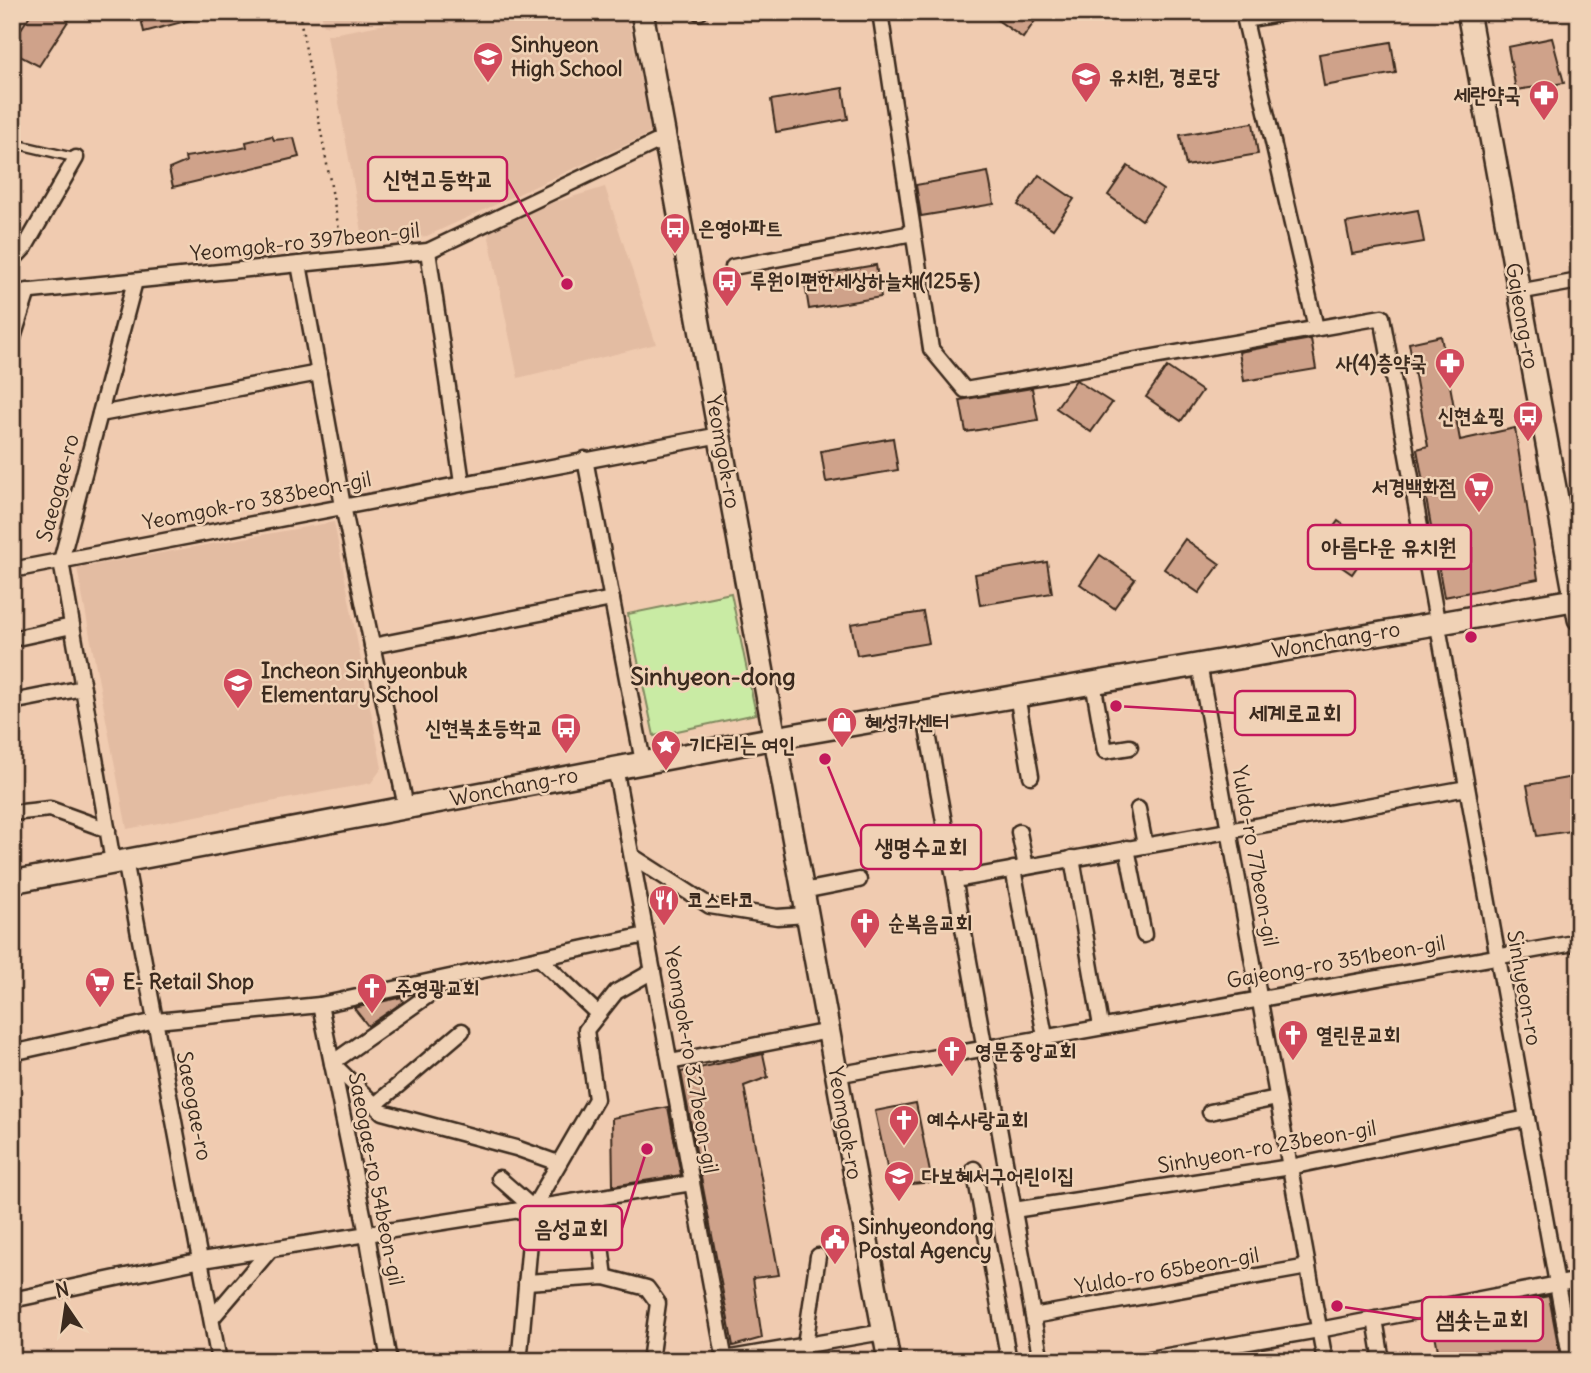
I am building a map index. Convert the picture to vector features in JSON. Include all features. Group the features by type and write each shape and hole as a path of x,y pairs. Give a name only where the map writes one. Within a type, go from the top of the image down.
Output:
{"street":[{"name":"Yeomgok-ro","path":"642,12 889,1361"},
{"path":"880,12 931,349 965,390 1316,328 1244,16 1290,12"},
{"name":"Gajeong-ro","path":"1468,12 1578,606"},
{"name":"Yeomgok-ro 397beon-gil","path":"12,293 428,251 665,138"},
{"path":"12,261 25,247 76,158"},
{"path":"733,267 913,233"},
{"path":"428,251 462,483"},
{"path":"299,264 343,506 406,807"},
{"name":"Saeogae-ro","path":"135,281 61,561 108,830 119,861 156,1021 219,1361"},
{"path":"1518,292 1579,281"},
{"path":"12,341 28,290"},
{"name":"Sinhyeon-ro","path":"1316,328 1382,317 1571,1361"},
{"name":"Saeogae-ro","path":"100,414 319,373"},
{"name":"Yeomgok-ro 383beon-gil","path":"12,570 720,435"},
{"path":"585,459 643,762"},
{"path":"372,646 612,599"},
{"name":"Wonchang-ro","path":"12,882 775,737 1437,622 1578,606"},
{"path":"12,639 72,626"},
{"name":"Yuldo-ro 77beon-gil","path":"1199,664 1325,1361"},
{"path":"1093,682 1105,751 1130,747"},
{"path":"12,702 83,688"},
{"path":"1017,695 1031,776"},
{"path":"924,711 1041,1361"},
{"name":"Yeomgok-ro 327beon-gil","path":"615,767 725,1360"},
{"path":"954,880 1467,788"},
{"path":"12,813 50,809 108,830"},
{"path":"1138,809 1145,845"},
{"path":"1019,832 1020,868 1045,1036"},
{"path":"1127,848 1144,935"},
{"path":"632,856 710,906 777,917 807,915"},
{"path":"1072,858 1101,1026"},
{"path":"803,891 859,880"},
{"path":"12,1053 156,1021 320,1005 646,935"},
{"name":"Gajeong-ro 351beon-gil","path":"836,1075 1579,942"},
{"path":"539,958 598,1014"},
{"path":"516,1361 520,1353 533,1208 596,1099 586,1030 616,992 653,971"},
{"path":"455,976 332,1063 382,1112 516,1148 558,1163"},
{"name":"Saeogae-ro 54beon-gil","path":"320,1005 367,1234 389,1361"},
{"path":"375,1105 462,1031"},
{"path":"670,1062 829,1031"},
{"path":"1210,1112 1277,1098"},
{"name":"Sinhyeon-ro 23beon-gil","path":"1014,1210 1290,1167 1527,1118"},
{"path":"974,1169 1009,1361"},
{"path":"499,1178 533,1208"},
{"path":"12,1300 202,1260 692,1183"},
{"path":"595,1198 605,1277"},
{"path":"212,1318 270,1250"},
{"path":"805,1345 818,1256"},
{"name":"Yuldo-ro 65beon-gil","path":"1033,1316 1308,1266"},
{"path":"526,1282 605,1277 647,1288 658,1303 650,1361"},
{"path":"1138,1361 1375,1320 1579,1280"},
{"path":"1375,1320 1382,1361"},
{"path":"725,1360 884,1332"}],"lane":[{"path":"12,144 76,158"}],"path":[{"path":"299,12 342,247"}],"shaded area":[{"path":"321,12 395,12 324,26"},
{"name":"Sinhyeon High School","path":"449,12 627,12 651,133 427,236 364,243 327,35"},
{"path":"605,187 656,344 518,378 486,223"},
{"name":"Incheon Sinhyeonbuk Elementary School","path":"334,522 382,768 371,783 127,829 77,568"}],"green space":[{"path":"731,593 756,714 654,736 628,614"}],"building":[{"path":"32,12 74,12 39,66 12,52 12,28 19,32"},
{"path":"201,12 201,17 144,32 140,14"},
{"path":"986,12 1041,12 1023,38"},
{"path":"1552,38 1564,83 1516,90 1508,47"},
{"path":"1391,42 1396,73 1324,86 1319,54"},
{"path":"843,88 848,119 776,132 771,100"},
{"path":"1253,123 1258,154 1186,166 1180,135"},
{"path":"272,136 274,140 294,138 299,157 173,187 169,169 186,162 185,157 247,147 246,142"},
{"path":"1128,166 1163,190 1142,220 1108,195"},
{"path":"988,172 994,204 921,216 916,185"},
{"path":"1039,175 1074,199 1053,229 1018,205"},
{"path":"1418,210 1424,242 1352,254 1346,223"},
{"path":"876,265 881,297 809,309 804,277"},
{"name":"서경백화점","path":"1441,336 1460,440 1515,428 1538,579 1444,597 1417,449 1428,446 1409,343"},
{"path":"1311,339 1316,369 1244,381 1239,352"},
{"path":"1167,367 1202,391 1181,421 1146,397"},
{"path":"1076,380 1112,403 1091,432 1056,408"},
{"path":"1032,388 1038,420 966,432 960,400"},
{"path":"893,438 898,470 826,482 821,451"},
{"path":"1338,521 1372,545 1352,574 1317,550"},
{"path":"1185,539 1220,564 1199,593 1164,569"},
{"path":"1100,555 1135,579 1114,608 1080,584"},
{"path":"1047,562 1052,593 980,605 975,574"},
{"path":"923,612 929,643 857,655 851,624"},
{"path":"1579,776 1579,830 1537,836 1527,785"},
{"name":"주영광교회","path":"402,997 403,1002 368,1026 354,1008"},
{"path":"763,1054 768,1077 744,1086 779,1275 753,1278 762,1338 733,1346 681,1072"},
{"name":"예수사랑교회","path":"916,1103 932,1182 891,1186 875,1111"},
{"path":"668,1107 681,1175 613,1186 612,1118"},
{"path":"1549,1296 1561,1361 1440,1361 1432,1318"}],"place":[{"name":"Sinhyeon High School","path":"488,84"},
{"name":"유치원, 경로당","path":"1086,104"},
{"name":"세란약국","path":"1544,122"},
{"name":"은영아파트","path":"675,255"},
{"name":"신현고등학교","path":"567,284"},
{"name":"루원이편한세상하늘채(125동)","path":"727,308"},
{"name":"사(4)층약국","path":"1450,390"},
{"name":"신현쇼핑","path":"1528,443"},
{"name":"서경백화점","path":"1479,514"},
{"name":"아름다운 유치원","path":"1471,637"},
{"name":"세계로교회","path":"1116,706"},
{"name":"Incheon Sinhyeonbuk Elementary School","path":"238,710"},
{"name":"혜성카센터","path":"842,749"},
{"name":"신현북초등학교","path":"566,755"},
{"name":"생명수교회","path":"825,759"},
{"name":"기다리는 여인","path":"666,772"},
{"name":"코스타코","path":"664,927"},
{"name":"순복음교회","path":"865,950"},
{"name":"E- Retail Shop","path":"100,1009"},
{"name":"주영광교회","path":"372,1015"},
{"name":"열린문교회","path":"1293,1062"},
{"name":"영문중앙교회","path":"952,1078"},
{"name":"예수사랑교회","path":"904,1147"},
{"name":"음성교회","path":"647,1149"},
{"name":"다보혜서구어린이집","path":"899,1203"},
{"name":"Sinhyeondong Postal Agency","path":"835,1266"},
{"name":"샘솟는교회","path":"1337,1306"}],"district":[{"name":"Sinhyeon-dong","path":"713,677"}]}
